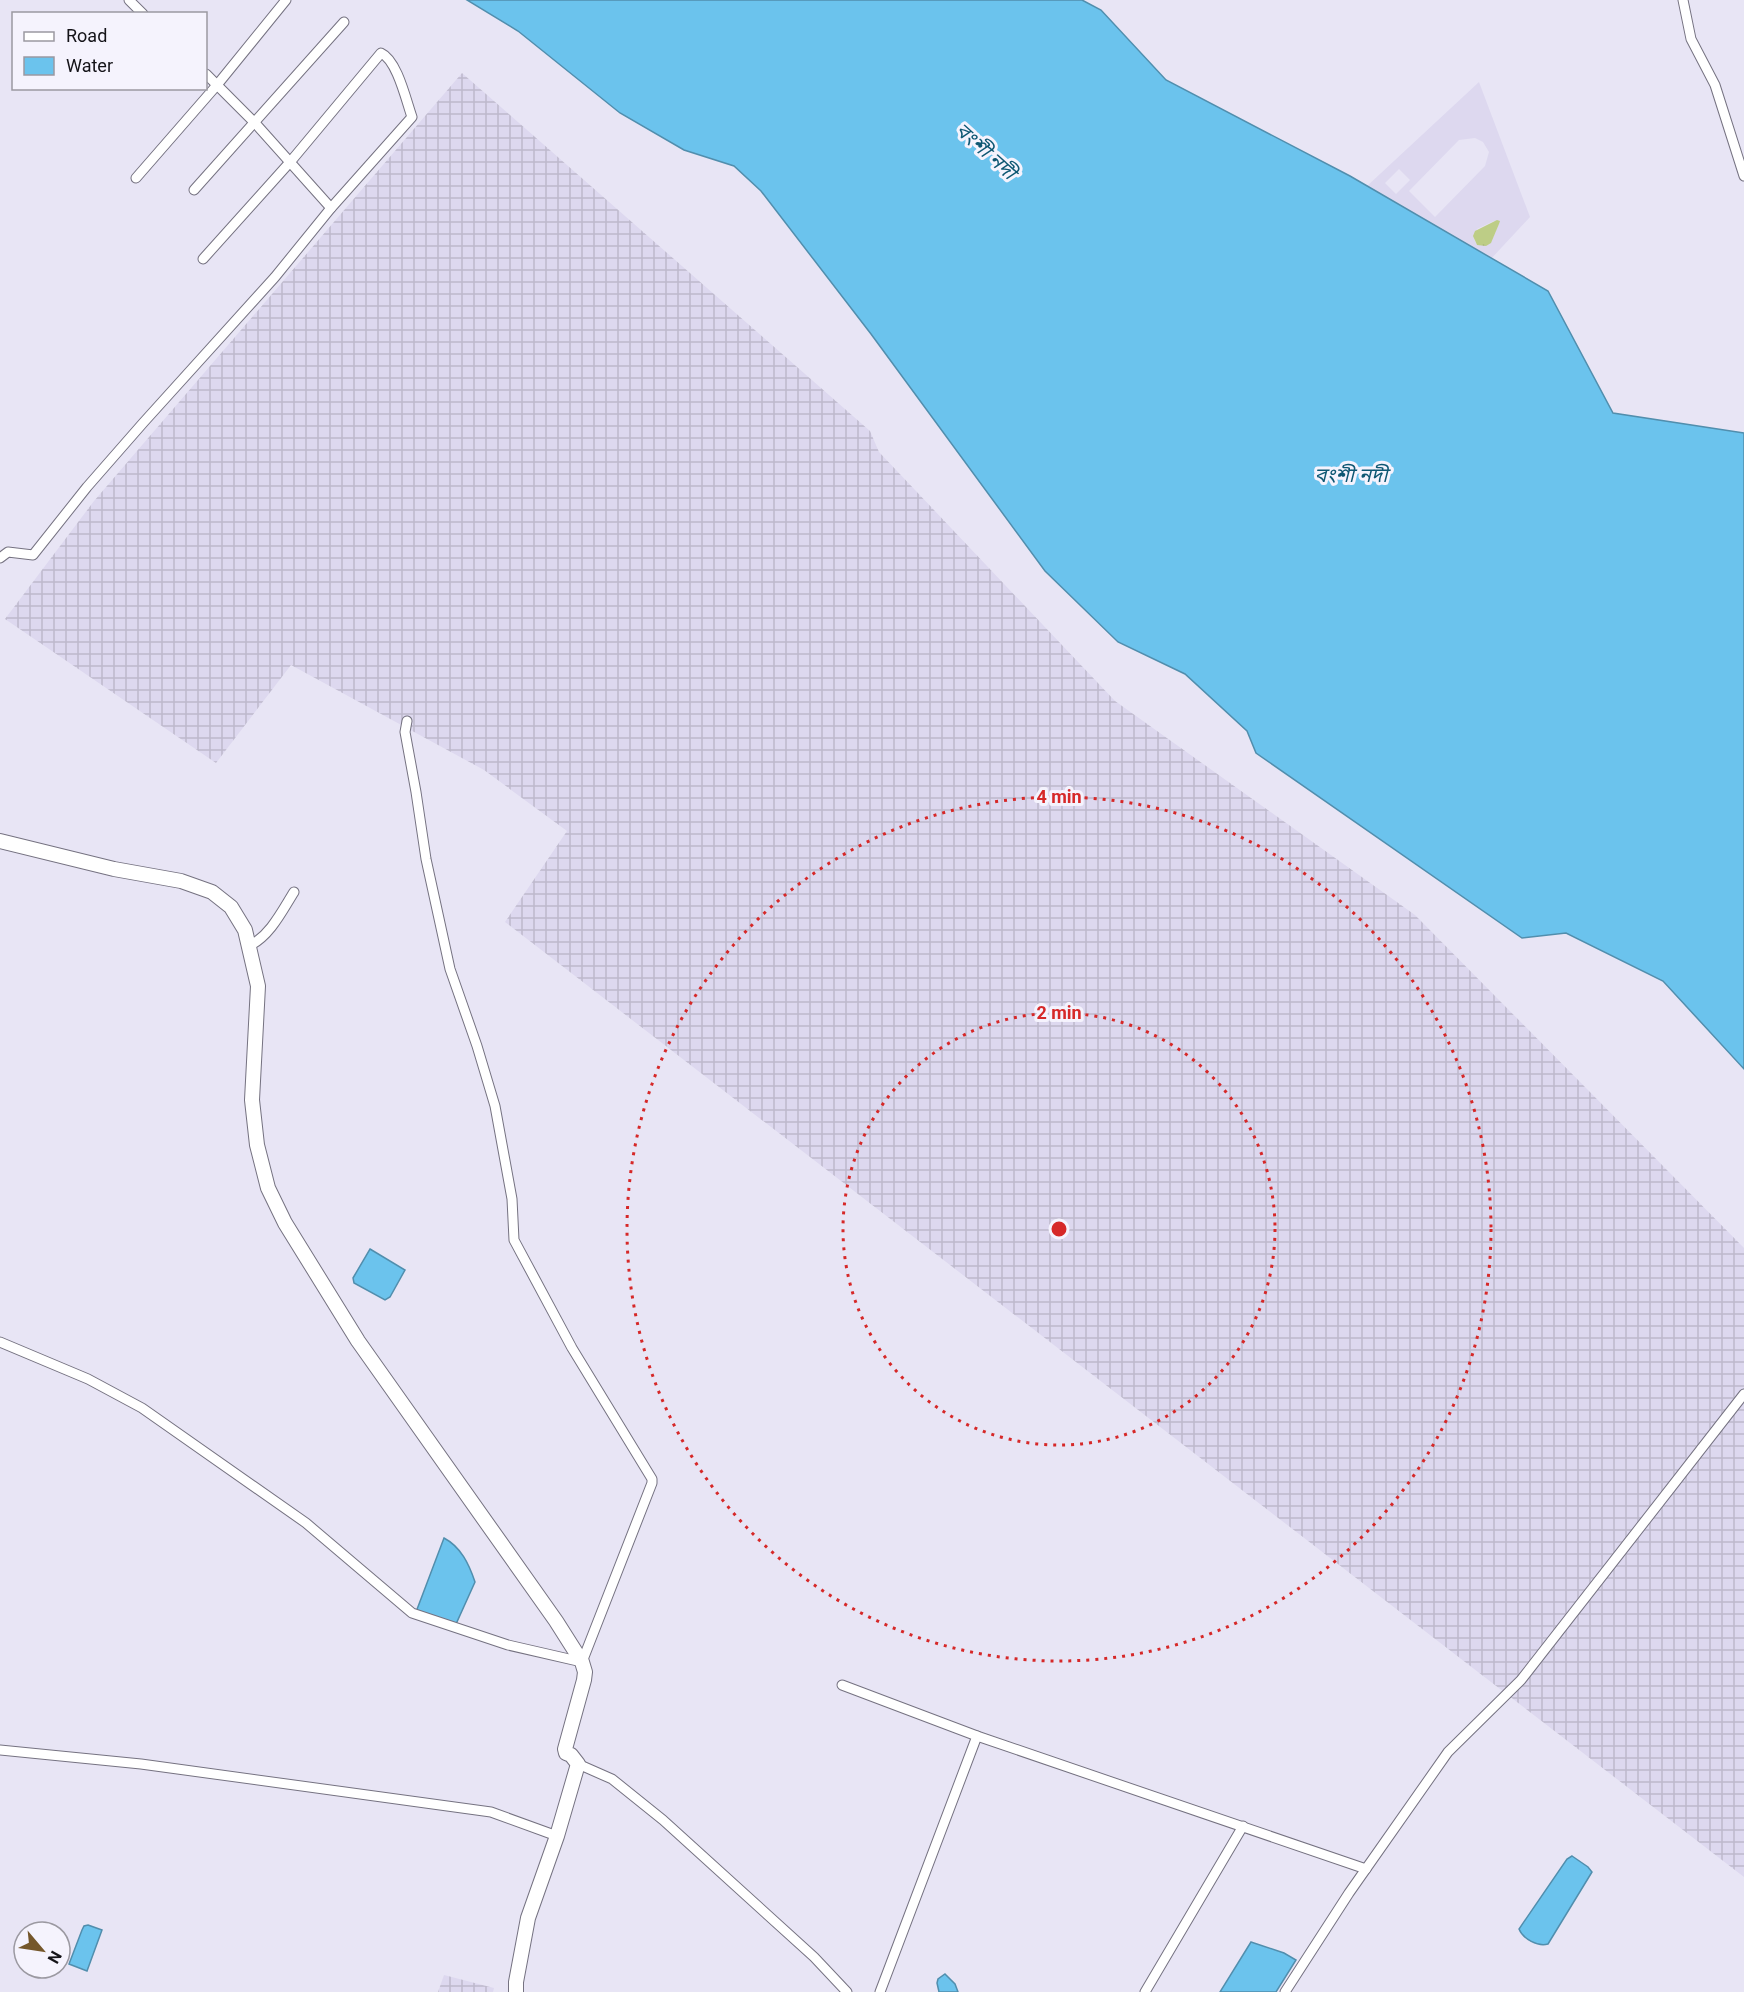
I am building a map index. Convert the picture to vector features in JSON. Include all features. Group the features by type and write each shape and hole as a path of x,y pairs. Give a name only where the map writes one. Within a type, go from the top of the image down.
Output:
{"main road":[{"path":"0,841 114,869 181,881 212,892 231,908 244,930 258,986 252,1100 258,1145 268,1188 285,1222 358,1341 556,1621 582,1662 584,1680 565,1749 566,1753 571,1755 578,1764 557,1836 528,1918 516,1992"}],"street":[{"path":"129,0 141,12"},
{"path":"136,178 217,85 285,0"},
{"path":"1683,0 1691,39 1715,85 1744,176"},
{"path":"194,190 344,22"},
{"path":"0,558 4,549 33,555 87,488 412,117 388,56 381,53 291,160 203,259"},
{"path":"207,75 291,160 331,208"},
{"path":"0,1342 87,1379 142,1408 306,1523 412,1613 508,1645 582,1662 652,1479 572,1348 514,1240 512,1200 495,1106 450,969 426,859 405,732 407,721"},
{"path":"249,946 258,942 277,919 294,892"},
{"path":"1285,1992 1366,1869 1448,1752 1521,1680 1744,1394"},
{"path":"843,1685 977,1736 1366,1869"},
{"path":"880,1992 977,1736"},
{"path":"0,1750 141,1764 491,1812 557,1836"},
{"path":"578,1764 612,1779 663,1820 814,1958 847,1992"},
{"path":"1144,1992 1243,1826"}],"shaded area":[{"path":"462,73 870,431 879,452 1115,701 1415,915 1744,1248 1744,1877 505,922 567,831 484,770 291,665 216,763 5,619 94,501"},
{"path":"1479,82 1530,217 1475,276 1352,200","holes":["1475,138 1483,142 1489,152 1485,166 1435,217 1409,191 1459,140","1399,169 1410,180 1396,194 1385,183","1494,221 1499,224 1492,240 1477,245 1474,239 1477,229"]},
{"path":"444,1975 494,1988 493,1992 438,1992"}],"green space":[{"path":"1497,220 1500,221 1491,243 1486,246 1477,245 1473,236 1475,231"}],"water":[{"name":"বংশী নদী","path":"467,0 1082,0 1101,10 1166,80 1350,176 1548,291 1613,413 1744,433 1744,1069 1663,981 1566,933 1522,938 1256,753 1247,731 1185,674 1118,642 1045,571 871,334 761,191 734,166 684,150 620,113 518,31"},
{"path":"370,1249 405,1270 390,1297 385,1300 354,1283 353,1278"},
{"path":"444,1538 464,1557 475,1582 456,1624 416,1612"},
{"path":"1572,1856 1592,1872 1548,1944 1531,1941 1519,1929 1567,1859"},
{"path":"88,1925 102,1930 87,1971 72,1965 72,1956 84,1926"},
{"path":"1251,1942 1284,1953 1296,1960 1276,1992 1220,1992"},
{"path":"945,1974 955,1984 958,1992 939,1992 938,1979"}]}
